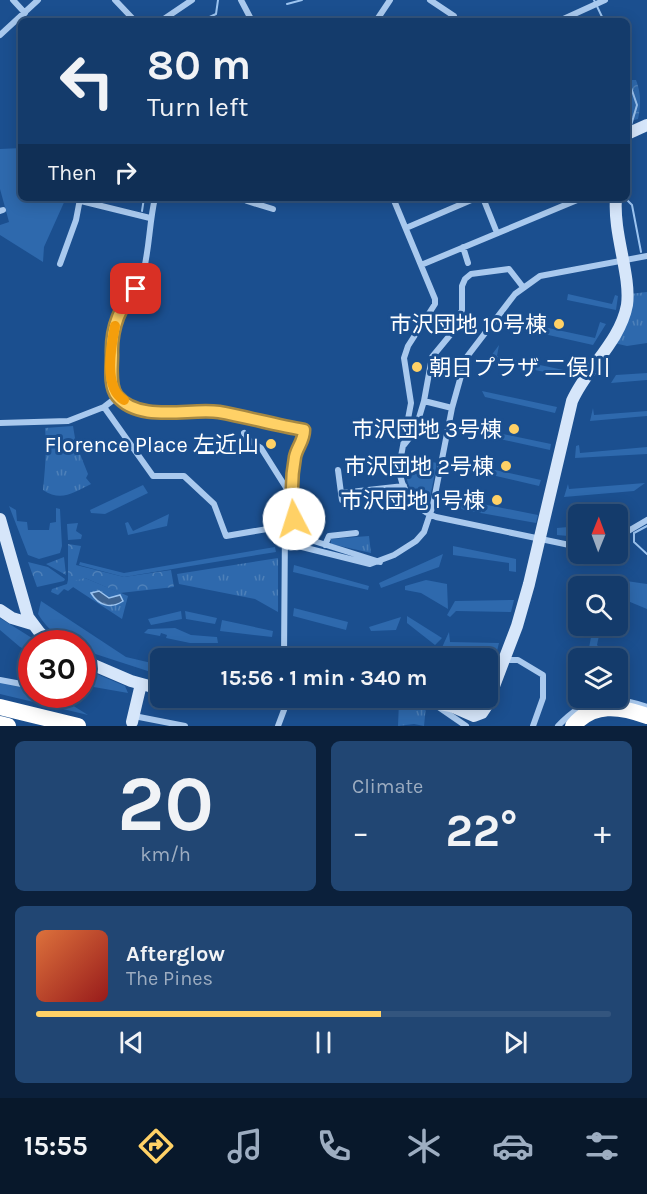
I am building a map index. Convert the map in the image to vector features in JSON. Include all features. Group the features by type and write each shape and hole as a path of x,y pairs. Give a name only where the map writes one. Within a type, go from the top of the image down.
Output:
{"highway":[{"path":"0,707 78,726"},
{"path":"573,726 597,709 618,708 647,716"},
{"path":"581,726 606,716 628,719 645,726"},
{"path":"0,724 8,726"}],"street":[{"path":"13,0 25,13"},
{"path":"19,18 38,0"},
{"path":"164,18 182,3 192,0"},
{"path":"241,0 250,18"},
{"path":"378,18 390,0"},
{"path":"430,0 455,18"},
{"path":"576,18 605,0"},
{"path":"117,1 132,18"},
{"path":"0,35 18,19"},
{"path":"630,133 647,125"},
{"path":"60,264 80,201"},
{"path":"84,201 150,218"},
{"path":"153,201 141,281 120,308 111,346 112,376 117,396 136,408 148,411 216,412 304,430 304,438 296,454 291,494 298,536 380,562"},
{"path":"247,201 273,209"},
{"path":"394,201 435,298 435,304 408,346 404,358 411,403 399,467 404,486 414,502 430,515 568,545"},
{"path":"406,228 469,201"},
{"path":"484,201 497,233"},
{"path":"421,265 571,201"},
{"path":"498,676 505,660 541,539 572,401 580,383 612,341 624,314 627,294 616,229 616,201"},
{"path":"463,247 468,262"},
{"path":"286,543 362,563 380,562 423,536 430,515 452,408 466,358 494,320 523,287 540,276 647,255"},
{"path":"403,447 414,431 424,401 432,357 451,333 462,310 462,286 468,274 509,269 523,287"},
{"path":"0,423 69,421 104,407 117,396"},
{"path":"424,401 452,408"},
{"path":"104,407 153,476 184,476 209,498 214,504 226,536 285,526 284,648"},
{"path":"244,433 247,439 261,448 291,494"},
{"path":"338,470 342,496 404,486"},
{"path":"0,519 32,624"},
{"path":"628,531 647,520"},
{"path":"325,545 329,536 356,532"},
{"path":"0,610 32,624 38,630"},
{"path":"505,660 518,660 543,675 543,698 533,726"},
{"path":"96,666 150,686"},
{"path":"0,680 18,683"},
{"path":"141,684 133,719 185,726"},
{"path":"558,726 574,710 598,700 610,698 647,707"},
{"path":"278,726 284,708"},
{"path":"440,708 466,726"},
{"path":"449,708 469,715 482,713 484,708"}],"green space":[{"path":"630,76 632,80 636,80 640,94 638,119 634,120 631,116"},
{"path":"18,148 18,201 65,201 44,247 43,262 0,235 0,225 9,222 0,189 0,149"},
{"path":"647,292 647,343 627,346 614,343 629,294"},
{"path":"568,294 612,304 615,295 618,296 616,310 567,300"},
{"path":"518,319 520,322 595,338 600,322 606,324 593,345 517,328"},
{"path":"499,345 497,356 573,372 578,355 587,357 573,378 488,360"},
{"path":"647,373 647,380 611,383 616,375"},
{"path":"482,391 557,407 555,413 485,397"},
{"path":"593,408 594,415 647,411 647,416 590,421"},
{"path":"73,426 76,444 88,474 86,478 91,484 67,495 49,494 43,490 45,428"},
{"path":"474,428 551,444 550,450 472,433"},
{"path":"579,445 580,453 647,447 647,454 575,458 576,446"},
{"path":"407,457 437,463 429,502 423,504 410,489 405,470"},
{"path":"467,464 541,480 539,486 466,469"},
{"path":"645,483 634,491 564,497 568,484 569,489"},
{"path":"143,485 148,493 105,514 91,513 90,510"},
{"path":"457,499 538,515 536,523 464,510 456,506"},
{"path":"9,506 16,510 17,521 27,522 28,530 49,530 50,523 56,522 56,508 60,509 62,546 60,553 39,559 28,555"},
{"path":"169,514 167,526 128,535 125,523 128,522 133,531"},
{"path":"78,523 76,531 82,535 81,539 68,540 67,524"},
{"path":"568,527 568,536 557,535 557,528"},
{"path":"369,536 371,553 331,544 331,539"},
{"path":"68,544 81,546 76,565 124,577 171,570 174,587 120,593 85,578 68,591 64,589 58,595 51,592 52,589 67,584"},
{"path":"453,546 516,559 516,572 509,571 509,563 453,555"},
{"path":"275,547 276,552 124,577 79,565 80,562 124,573"},
{"path":"443,554 439,567 381,588 379,583"},
{"path":"64,557 66,575 46,564"},
{"path":"278,558 278,612 255,599 179,584 177,574"},
{"path":"28,562 48,567 65,579 37,587"},
{"path":"294,565 369,586 368,590 293,572"},
{"path":"85,578 128,596 122,619 73,587 71,582"},
{"path":"426,580 447,584 448,609 421,593 405,590 405,586"},
{"path":"628,581 647,584 647,609 628,601"},
{"path":"514,600 511,612 456,611 450,617 447,615 455,601"},
{"path":"41,601 85,630 50,630 38,614"},
{"path":"294,608 348,622 346,630 293,616"},
{"path":"181,611 182,619 151,625 148,619"},
{"path":"185,611 217,618 215,624 186,619"},
{"path":"407,616 442,638 435,645 407,623"},
{"path":"401,617 396,630 371,631 369,627"},
{"path":"0,618 19,630 18,645 0,630"},
{"path":"222,620 273,631 272,637 220,631"},
{"path":"175,628 191,635 217,637 218,643 190,643 166,638 167,635 161,633 160,636 144,633 148,629"},
{"path":"449,632 450,642 499,643 498,648 442,648"},
{"path":"591,636 599,636 597,645 600,648 589,648"},
{"path":"96,637 126,657 150,663 150,672 96,654"},
{"path":"96,674 125,686 128,693 96,687"},
{"path":"0,682 18,685 18,698 0,694"},
{"path":"59,708 77,708 88,715"},
{"path":"399,708 426,708 424,726 414,724 398,726"}],"water":[{"path":"99,591 109,598 120,595 123,601 114,605 101,603 91,593"}],"waterway":[{"path":"207,18 216,14 218,0"},
{"path":"287,4 302,0"},
{"path":"594,0 603,18"},
{"path":"630,85 637,105 630,129"},
{"path":"142,211 144,201"},
{"path":"628,201 632,205 641,252"},
{"path":"647,526 634,533 634,542 647,554"}],"slow traffic":[{"path":"115,326 111,346 113,387 117,396 124,400"}],"place":[{"name":"市沢団地 10号棟","path":"559,324"},
{"name":"朝日プラザ 二俣川","path":"417,367"},
{"name":"市沢団地 3号棟","path":"514,429"},
{"name":"Florence Place 左近山","path":"271,444"},
{"name":"市沢団地 2号棟","path":"506,466"},
{"name":"市沢団地 1号棟","path":"497,500"}],"route":[{"path":"136,289 120,308 111,346 113,387 117,396 136,408 148,411 216,412 304,430 304,438 296,454 291,494 294,519"}]}
